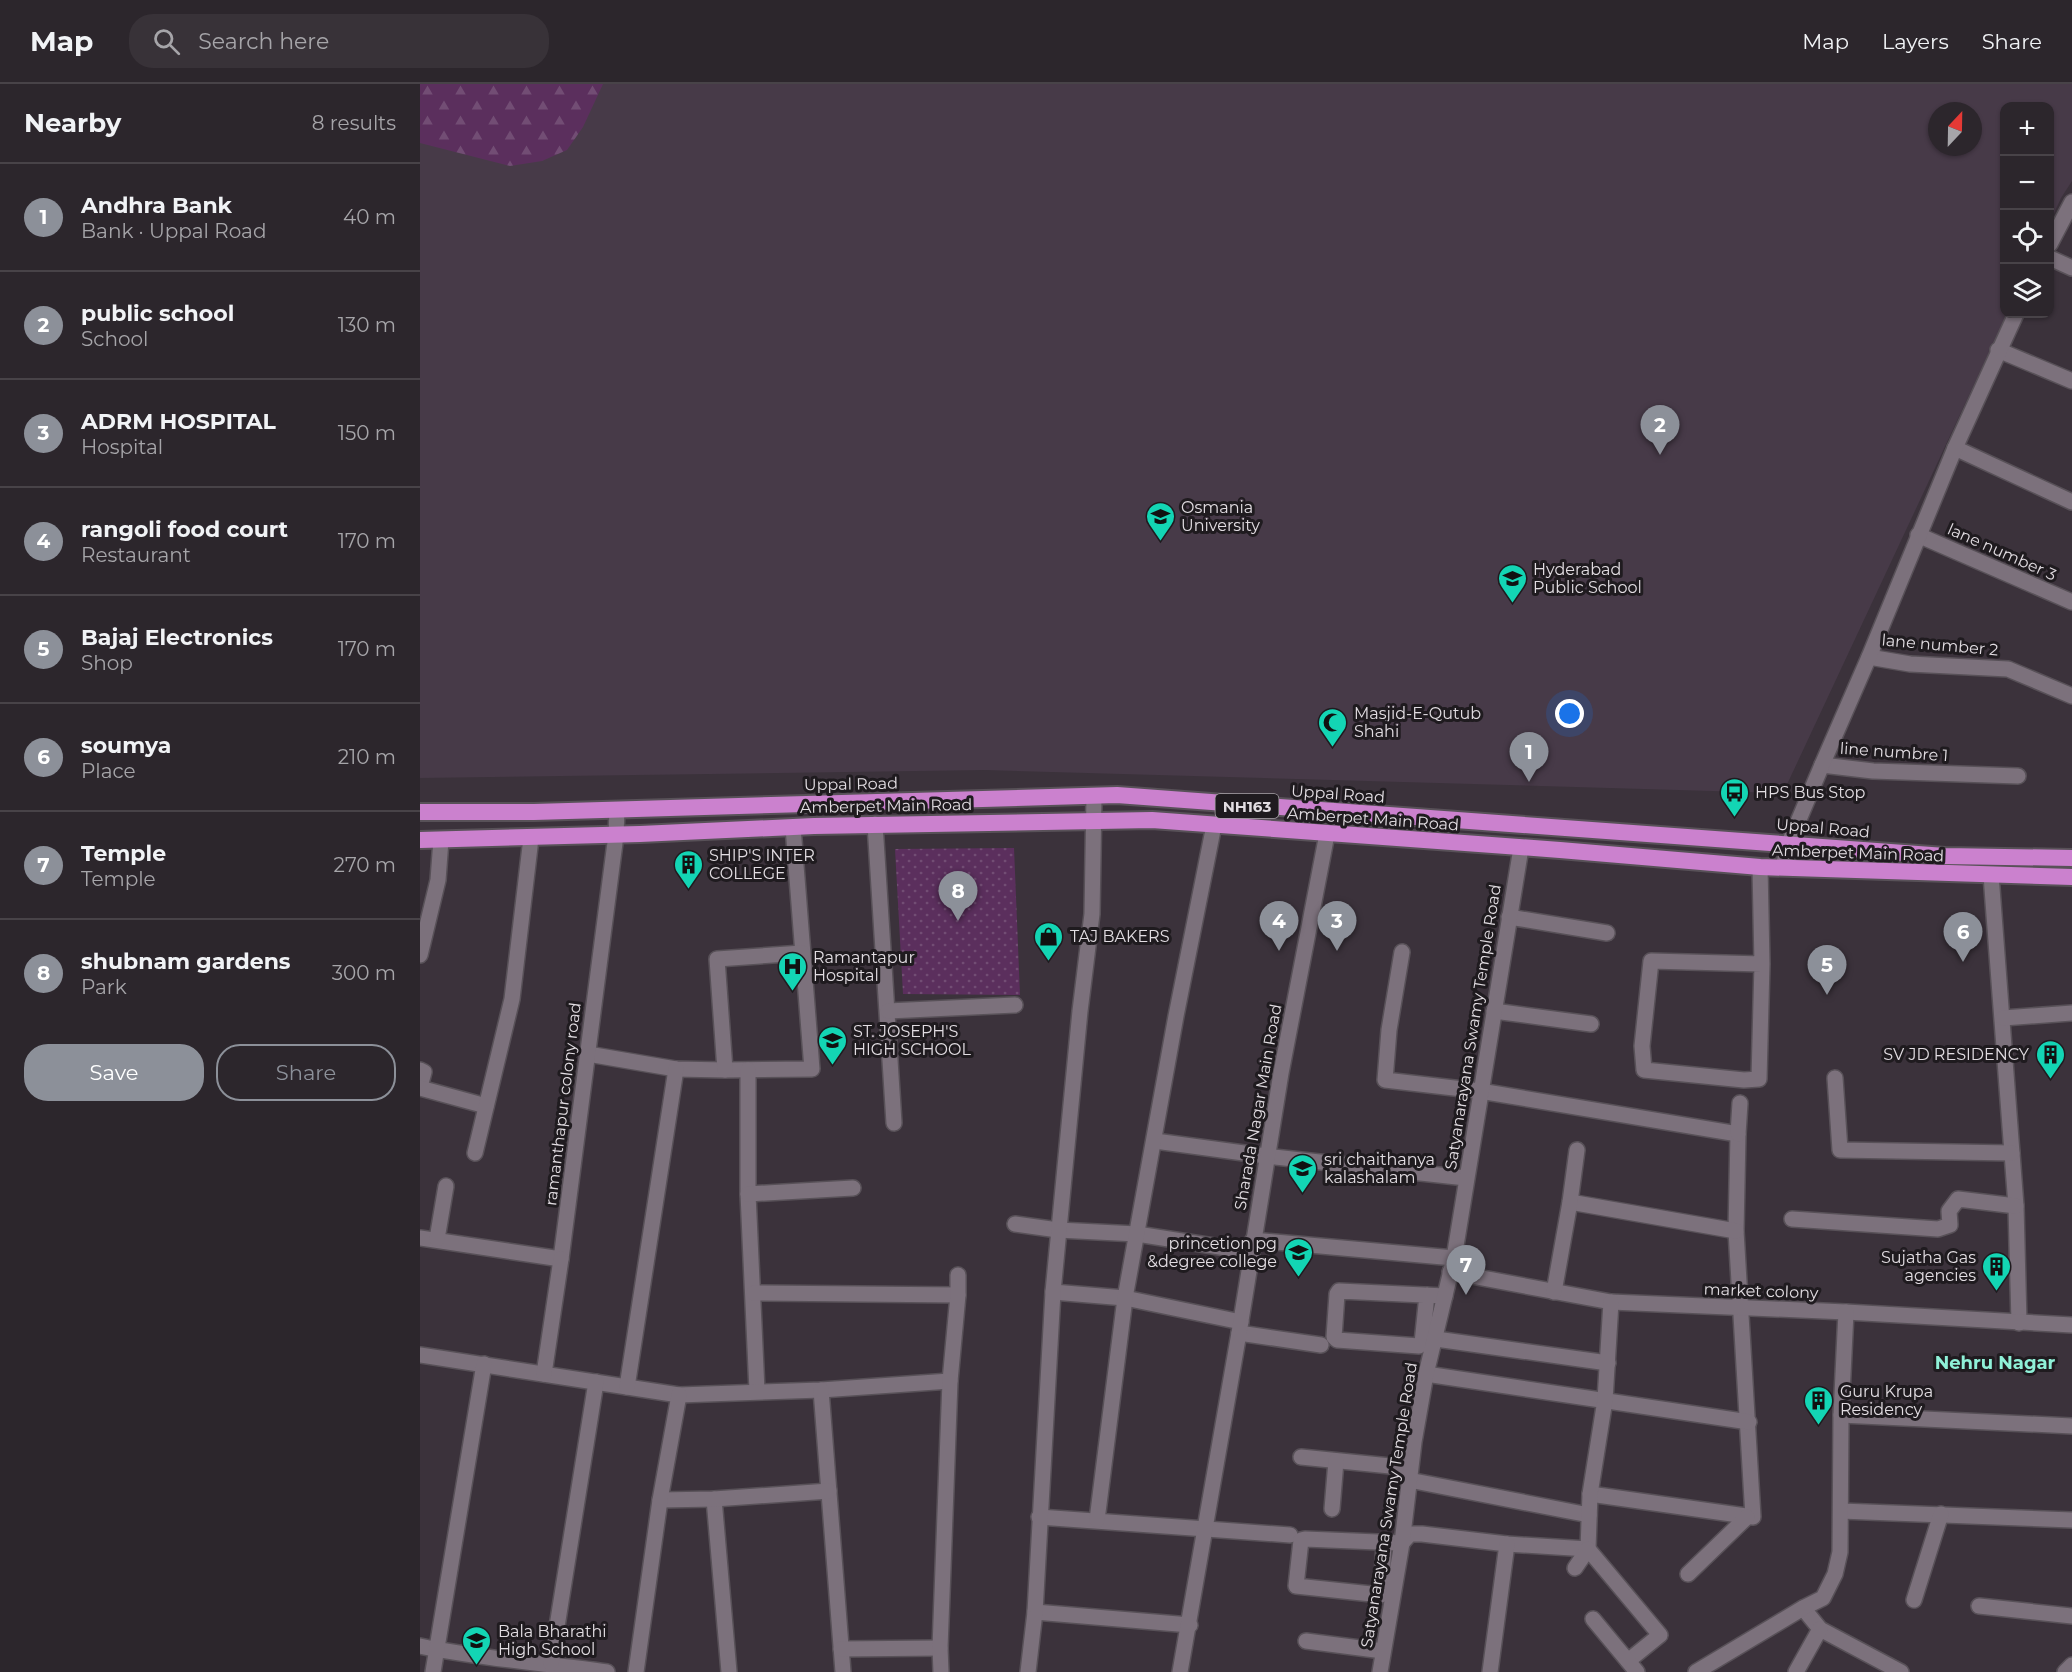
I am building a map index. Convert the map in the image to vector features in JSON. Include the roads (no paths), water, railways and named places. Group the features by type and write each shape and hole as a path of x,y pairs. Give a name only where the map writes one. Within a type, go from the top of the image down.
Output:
{"highway":[{"name":"Uppal Road","path":"420,812 616,810 1117,795 1945,856 2072,858"},
{"name":"Amberpet Main Road","path":"420,840 531,838 875,824 1152,820 1760,867 2072,877"}],"street":[{"path":"2054,235 2072,202"},
{"path":"2054,260 2072,268"},
{"path":"1783,867 1789,843 1869,657 1918,535 2014,318"},
{"path":"1998,350 2072,381"},
{"path":"1955,448 2072,502"},
{"name":"lane number 3","path":"1918,535 2072,602"},
{"name":"lane number 2","path":"1869,657 1910,664 2008,669 2072,696"},
{"name":"line numbre 1","path":"1822,765 1873,771 2018,776"},
{"path":"1028,1672 1035,1612 1058,1230 1092,914 1094,797"},
{"name":"ramanthapur colony road","path":"544,1374 616,835 616,810"},
{"path":"875,824 894,1123"},
{"path":"1097,1520 1125,1298 1176,1016 1214,825"},
{"path":"588,1054 676,1069 748,1071 812,1069 793,827"},
{"name":"Sharada Nagar Main Road","path":"1180,1672 1240,1328 1266,1156 1327,834"},
{"path":"475,1152 512,999 531,838"},
{"path":"420,955 438,880 441,840"},
{"name":"Satyanarayana Swamy Temple Road","path":"1380,1672 1402,1544 1410,1474 1426,1374 1452,1265 1521,848"},
{"path":"1760,867 1762,964 1759,1079 1744,1080 1644,1070 1642,1046 1651,961 1762,964"},
{"path":"1991,875 2016,1206 2019,1323"},
{"path":"1509,917 1607,933"},
{"path":"1402,952 1389,1030 1384,1080 1480,1091 1738,1134"},
{"path":"725,1070 717,959 802,953"},
{"path":"888,1011 1015,1005"},
{"path":"1494,1011 1591,1024"},
{"path":"2003,1018 2072,1013"},
{"path":"627,1387 676,1069"},
{"path":"420,1070 424,1072 420,1087 486,1106"},
{"path":"748,1071 748,1194 757,1391"},
{"path":"1835,1078 1840,1150 2012,1153"},
{"path":"1590,1494 1753,1517 1736,1231 1740,1103"},
{"path":"1155,1141 1466,1178"},
{"path":"1554,1292 1577,1150"},
{"path":"436,1239 446,1186"},
{"path":"748,1194 853,1188"},
{"path":"1792,1219 1938,1229 1950,1225 1949,1211 1958,1199 2016,1206"},
{"path":"1570,1202 1736,1231"},
{"name":"market colony","path":"1015,1224 1058,1230 1137,1234 1452,1265 1554,1292 1611,1302 2072,1325"},
{"path":"420,1238 561,1259"},
{"path":"941,1672 950,1381 958,1275"},
{"path":"1427,1295 1422,1343 1419,1346 1337,1340 1334,1337 1339,1291 1427,1295 1445,1296"},
{"path":"1053,1292 1125,1298 1240,1328 1321,1345"},
{"path":"754,1293 958,1295"},
{"path":"1575,1568 1588,1549 1590,1494 1605,1400 1611,1302"},
{"path":"1796,1672 1812,1618 1835,1574 1840,1552 1841,1415 1846,1312"},
{"path":"1436,1339 1608,1363"},
{"path":"420,1354 679,1395 821,1390 950,1381"},
{"path":"433,1672 484,1364"},
{"path":"1426,1374 1749,1422"},
{"path":"550,1664 596,1382"},
{"path":"821,1390 843,1672"},
{"path":"636,1672 660,1500 679,1395"},
{"path":"1841,1415 2072,1426"},
{"path":"1300,1457 1410,1474 1590,1515"},
{"path":"1332,1509 1336,1461"},
{"path":"660,1500 714,1500 829,1491"},
{"path":"714,1500 729,1672"},
{"path":"1841,1510 2072,1520"},
{"path":"1914,1600 1941,1514"},
{"path":"1688,1574 1748,1516"},
{"path":"1039,1517 1290,1535"},
{"path":"1384,1544 1381,1595 1296,1586 1301,1540 1308,1539 1402,1544 1412,1533 1508,1544 1588,1549 1660,1635 1632,1666 1593,1619"},
{"path":"1490,1672 1508,1544"},
{"path":"1979,1606 2072,1617"},
{"path":"1035,1612 1190,1625"},
{"path":"1696,1672 1812,1618"},
{"path":"1812,1618 1901,1672"},
{"path":"1306,1641 1383,1651"},
{"path":"420,1646 499,1659 607,1672"},
{"path":"842,1649 940,1648"}],"place":[{"name":"public school","path":"1660,455"},
{"name":"Osmania University","path":"1160,542"},
{"name":"Hyderabad Public School","path":"1512,604"},
{"name":"Masjid-E-Qutub Shahi","path":"1333,748"},
{"name":"Andhra Bank","path":"1529,782"},
{"name":"HPS Bus Stop","path":"1734,818"},
{"name":"SHIP'S INTER COLLEGE","path":"688,890"},
{"name":"shubnam gardens","path":"958,921"},
{"name":"rangoli food court","path":"1279,951"},
{"name":"ADRM HOSPITAL","path":"1337,951"},
{"name":"TAJ BAKERS","path":"1049,962"},
{"name":"soumya","path":"1963,962"},
{"name":"Ramantapur Hospital","path":"792,992"},
{"name":"Bajaj Electronics","path":"1827,995"},
{"name":"ST. JOSEPH'S HIGH SCHOOL","path":"832,1066"},
{"name":"SV JD RESIDENCY","path":"2050,1080"},
{"name":"sri chaithanya kalashalam","path":"1303,1194"},
{"name":"princetion pg &degree college","path":"1298,1278"},
{"name":"Sujatha Gas agencies","path":"1997,1292"},
{"name":"Temple","path":"1466,1295"},
{"name":"Guru Krupa Residency","path":"1819,1426"},
{"name":"Bala Bharathi High School","path":"477,1666"}],"district":[{"name":"Nehru Nagar","path":"1995,1363"}]}
